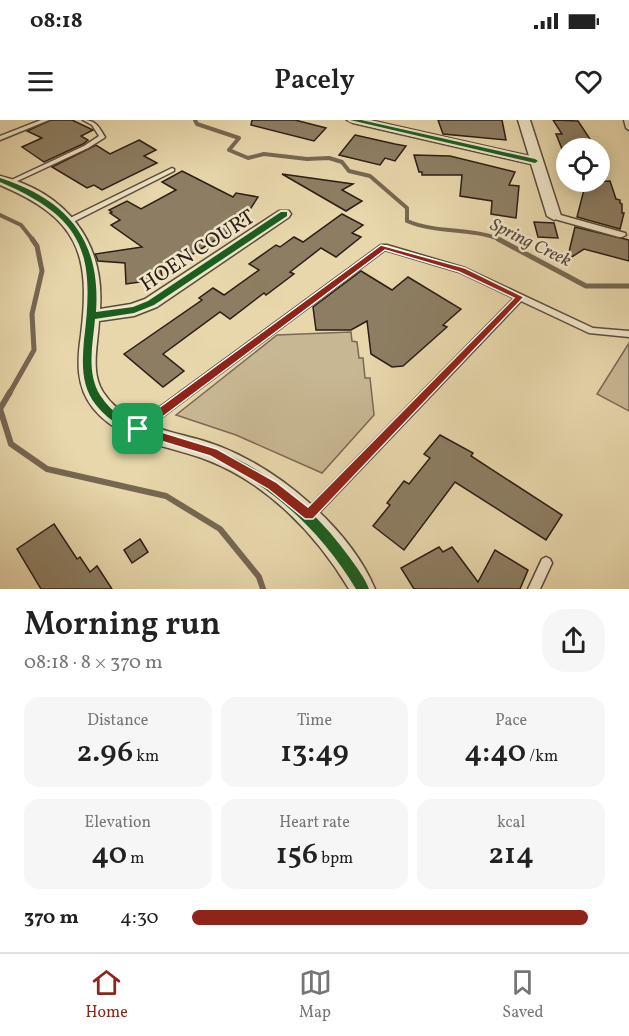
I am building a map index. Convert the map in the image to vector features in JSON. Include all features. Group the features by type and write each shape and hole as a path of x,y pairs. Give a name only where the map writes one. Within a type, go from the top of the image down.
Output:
{"street":[{"path":"353,120 535,161"},
{"path":"524,120 554,216"},
{"path":"4,181 48,204 70,220 85,243 91,264 93,285 92,316 86,360 89,385 100,402 119,422 213,452 272,486 309,515 352,568 363,589"},
{"name":"HOEN COURT","path":"92,316 134,310 151,303 284,214"}],"lane":[{"path":"0,138 46,120"},
{"path":"4,181 86,147 102,137 94,124 86,120"},
{"path":"627,120 629,128"},
{"path":"70,220 172,170"},
{"path":"554,216 622,235"},
{"path":"138,429 384,247 462,270 592,332 629,334"},
{"path":"309,515 520,297"},
{"path":"534,589 546,563"}],"shaded area":[{"path":"351,332 352,341 357,342 359,358 363,358 365,378 370,378 374,415 322,473 236,435 176,415 277,335"},
{"path":"629,343 629,411 597,394"}],"building":[{"path":"51,120 72,120 93,130 81,136 88,140 83,144 44,162 22,147 42,138 27,131"},
{"path":"252,120 295,120 326,128 314,141 251,125"},
{"path":"438,120 502,120 506,140 443,134"},
{"path":"553,120 578,121 589,138 558,138 556,134 562,134"},
{"path":"355,135 406,146 395,161 385,158 380,165 339,155"},
{"path":"139,140 156,150 144,156 157,163 102,190 94,185 87,188 52,167 96,145 110,154"},
{"path":"414,155 450,156 515,172 509,185 519,186 516,218 491,214 492,201 460,196 462,175 422,175"},
{"path":"182,171 233,197 236,193 258,197 240,225 193,254 186,249 160,266 162,276 154,277 154,280 126,284 125,263 98,261 95,254 142,247 111,225 120,220 109,210 127,201 141,209 176,190 162,182"},
{"path":"282,174 353,184 342,190 362,201 346,211"},
{"path":"610,181 616,199 622,204 622,213 624,213 620,229 577,217 583,192 610,192"},
{"path":"342,214 363,225 352,233 361,237 336,257 321,248 290,272 294,274 266,295 264,293 230,319 220,312 163,354 184,371 163,387 124,354 202,300 199,298 213,288 224,295 259,270 249,264 276,245 280,247 294,237 303,242"},
{"path":"534,222 554,223 558,238 538,237"},
{"path":"575,227 629,240 629,261 584,249 567,260"},
{"path":"361,271 392,290 408,277 461,309 443,325 447,327 403,366 392,367 371,354 367,321 351,330 316,330 313,307"},
{"path":"440,435 473,453 471,456 562,515 546,540 455,482 404,550 373,526 390,505 387,503 404,481 409,484 430,458 424,454"},
{"path":"54,524 77,559 80,557 90,572 97,566 112,589 41,589 17,549"},
{"path":"140,539 148,552 132,563 124,550"},
{"path":"439,547 443,552 452,547 478,582 495,550 528,570 520,589 414,589 401,568"}],"waterway":[{"name":"Spring Creek","path":"195,120 197,124 239,138 229,150 248,158 264,154 307,159 329,158 342,162 349,171 370,176 407,208 407,221 431,228 478,233 501,240"},
{"path":"0,215 21,225 33,240"},
{"path":"9,394 34,350 32,314 42,271 37,246 32,239"},
{"name":"Spring Creek","path":"498,239 586,286 629,286"},
{"path":"10,392 0,409 11,444 47,469 166,496 220,529 259,577 263,589"}],"cycle path":[{"path":"353,120 535,161"},
{"path":"0,180 27,191 49,204 66,218 87,253 92,275 87,368 90,386 100,403 111,414 137,430 214,453 277,490 325,535 363,589"},
{"path":"92,316 134,310 151,303 284,214"}],"route":[{"path":"384,247 462,270 520,297 495,326 309,515 272,486 213,452 148,434 138,429 384,247"}]}
